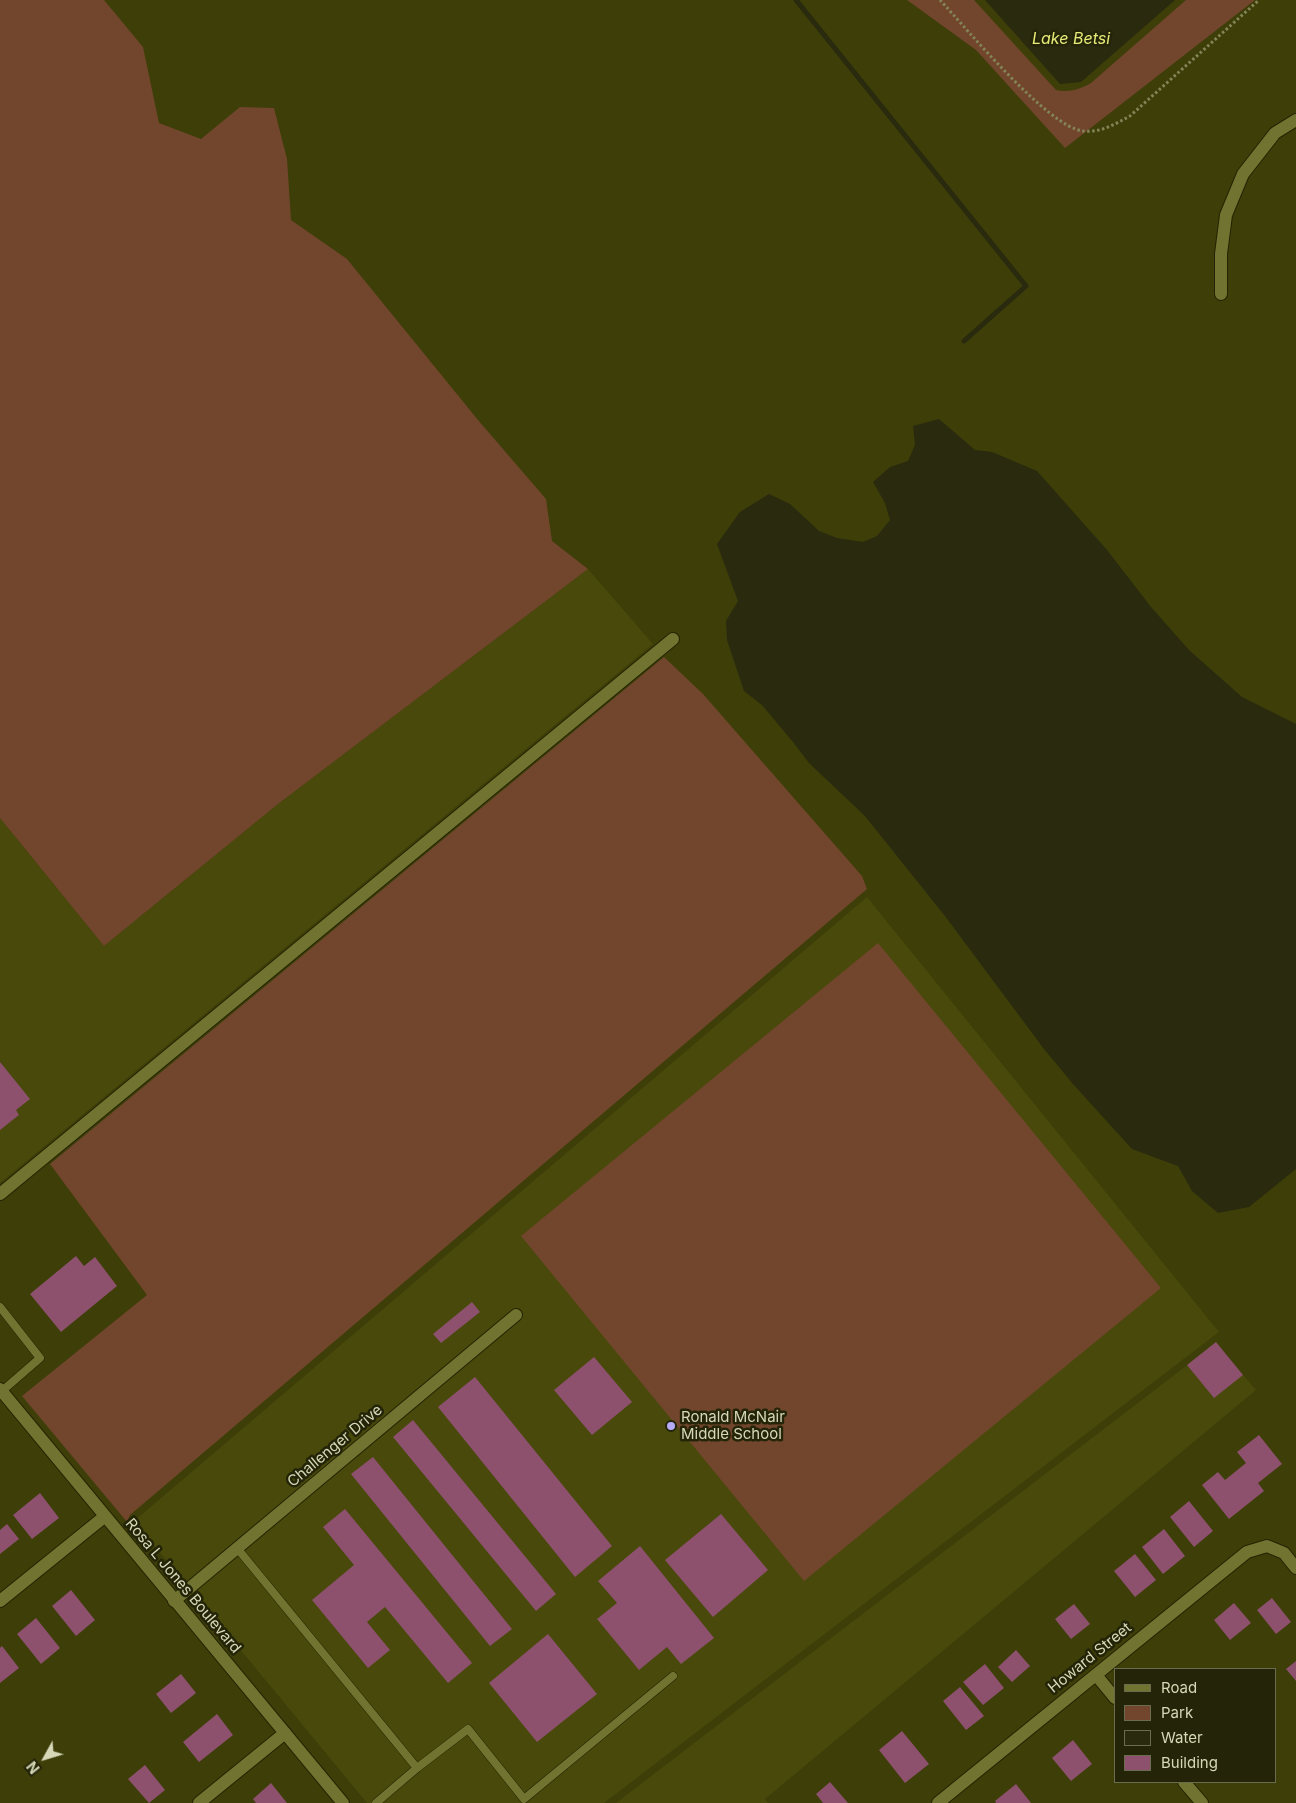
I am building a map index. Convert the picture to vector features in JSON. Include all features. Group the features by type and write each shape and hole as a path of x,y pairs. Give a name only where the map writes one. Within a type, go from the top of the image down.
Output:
{"street":[{"path":"1221,294 1221,254 1226,214 1236,190 1243,174 1275,132 1296,120"},
{"path":"0,1194 673,639"},
{"name":"Challenger Drive","path":"174,1601 516,1315"},
{"name":"Rosa L Jones Boulevard","path":"1,1390 342,1803"},
{"path":"0,1601 104,1517"},
{"name":"Howard Street","path":"938,1803 1247,1552 1267,1546 1284,1553 1296,1568"},
{"path":"1096,1675 1114,1697"},
{"path":"200,1803 285,1733"},
{"path":"1185,1783 1202,1803"}],"lane":[{"path":"0,1307 40,1358 1,1390"},
{"path":"237,1548 417,1768"},
{"path":"376,1803 417,1768 468,1729 524,1798 673,1676"}],"path":[{"path":"940,0 1033,100 1064,124 1083,131 1108,128 1130,116 1259,0"}],"shaded area":[{"path":"588,569 653,644 0,1183 0,818 104,946 278,804"},
{"name":"Ronald McNair Middle School","path":"867,897 1219,1332 604,1803 367,1803 134,1521"},
{"path":"1216,1343 1256,1390 765,1799 768,1803 616,1803"}],"green space":[{"path":"0,0 104,0 143,47 159,123 201,139 240,107 274,108 287,159 291,220 347,259 478,420 546,499 552,541 588,569 278,804 104,946 0,818"},
{"path":"907,0 974,0 1056,90 1070,91 1091,83 1186,0 1255,0 1065,148 976,50"},
{"path":"664,657 703,694 862,876 867,889 130,1515 127,1522 22,1396 147,1295 50,1164"},
{"path":"878,943 1161,1288 804,1581 521,1236"}],"water":[{"name":"Lake Betsi","path":"985,0 1175,0 1081,82 1060,84"},
{"path":"939,419 975,450 992,452 1037,471 1107,550 1151,607 1189,650 1242,697 1296,724 1296,1169 1249,1207 1218,1213 1192,1191 1178,1166 1132,1149 1044,1049 945,916 865,816 809,763 762,705 744,691 727,640 726,621 738,601 717,544 740,512 769,494 790,504 819,531 837,538 863,542 877,536 890,520 885,503 873,482 890,467 908,461 915,445 913,426"}],"building":[{"path":"0,1062 30,1099 16,1110 19,1115 0,1130"},
{"path":"76,1256 84,1266 95,1257 117,1286 61,1332 30,1294"},
{"path":"472,1302 480,1312 441,1343 433,1334"},
{"path":"1216,1342 1243,1375 1214,1398 1187,1365"},
{"path":"594,1357 632,1402 592,1435 554,1390"},
{"path":"475,1377 612,1546 575,1577 438,1407"},
{"path":"413,1420 556,1594 536,1611 393,1437"},
{"path":"1259,1435 1282,1464 1258,1483 1264,1491 1229,1519 1202,1485 1218,1472 1225,1480 1246,1463 1237,1452"},
{"path":"373,1457 512,1629 490,1646 351,1474"},
{"path":"40,1493 59,1518 32,1539 13,1515"},
{"path":"1189,1501 1213,1531 1194,1547 1170,1517"},
{"path":"345,1509 472,1663 448,1683 385,1607 367,1622 390,1650 368,1668 312,1600 354,1565 323,1527"},
{"path":"721,1514 768,1570 713,1617 665,1560"},
{"path":"7,1524 19,1539 0,1554 0,1530"},
{"path":"1164,1529 1185,1556 1163,1574 1142,1547"},
{"path":"640,1546 714,1638 681,1664 667,1647 639,1670 597,1619 617,1603 598,1581"},
{"path":"1135,1554 1156,1580 1135,1597 1114,1571"},
{"path":"71,1590 95,1620 76,1636 52,1606"},
{"path":"1272,1598 1291,1622 1276,1634 1257,1610"},
{"path":"1234,1603 1251,1623 1230,1640 1214,1620"},
{"path":"1074,1604 1090,1624 1071,1639 1055,1619"},
{"path":"36,1618 60,1648 41,1664 17,1634"},
{"path":"548,1634 597,1694 537,1742 489,1683"},
{"path":"2,1646 19,1668 0,1683 0,1648"},
{"path":"1016,1650 1030,1666 1012,1682 998,1667"},
{"path":"1296,1661 1296,1681 1286,1669"},
{"path":"985,1664 1004,1688 983,1705 963,1682"},
{"path":"181,1674 196,1693 171,1713 156,1694"},
{"path":"960,1687 984,1716 966,1730 943,1701"},
{"path":"217,1714 233,1735 199,1762 183,1742"},
{"path":"902,1731 929,1764 905,1783 879,1750"},
{"path":"1073,1740 1092,1764 1071,1781 1052,1758"},
{"path":"145,1765 165,1790 149,1803 128,1779"},
{"path":"830,1782 848,1803 823,1803 816,1794"},
{"path":"271,1783 287,1803 256,1803 253,1799"},
{"path":"1016,1784 1031,1803 996,1803 995,1801"}],"waterway":[{"path":"796,0 1026,286 964,341"}],"place":[{"name":"Ronald McNair Middle School","path":"671,1426"}]}
